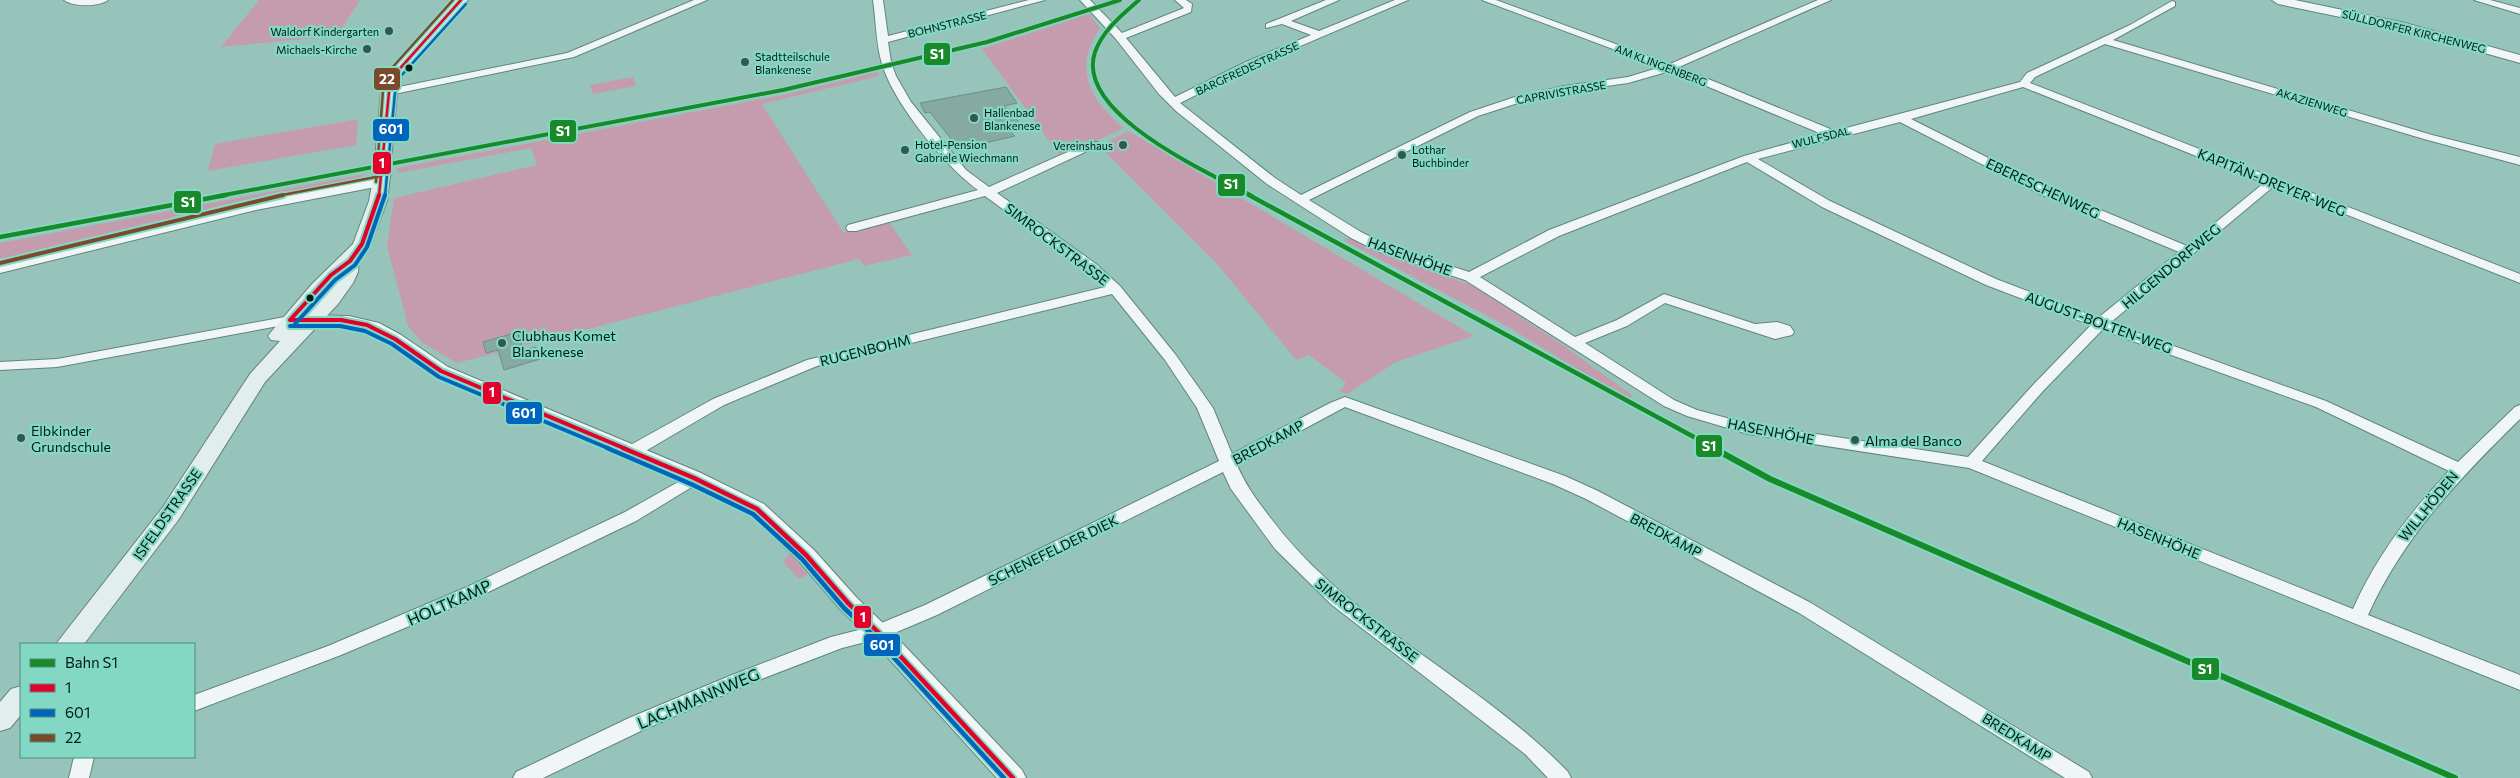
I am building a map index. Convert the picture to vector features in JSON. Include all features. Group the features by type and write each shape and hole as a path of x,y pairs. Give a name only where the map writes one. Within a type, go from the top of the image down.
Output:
{"main road":[{"path":"350,261 362,244 373,215 383,170 389,92 396,73 461,0"},
{"name":"ISFELDSTRASSE","path":"257,378 316,315 346,279 350,261"},
{"name":"ISFELDSTRASSE","path":"70,643 171,513 257,378 271,347 290,320 331,275 350,261"},
{"path":"0,720 10,703"}],"street":[{"path":"69,0 90,2 103,0"},
{"path":"389,92 570,55 702,0"},
{"name":"SIMROCKSTRASSE","path":"878,0 884,29 883,40 886,62 890,76 906,103 962,173 1091,267 1116,289 1170,357 1205,408 1226,464 1237,485 1256,513 1306,572 1338,600 1532,748 1561,778"},
{"name":"BOHNSTRASSE","path":"883,40 1040,0"},
{"name":"HASENHÖHE","path":"1085,0 1120,37 1163,92 1271,181 1382,248 1470,277 1669,403 1717,421 1748,429 1972,463 2520,683"},
{"path":"1120,37 1188,10 1189,6 1180,0"},
{"path":"1269,26 1334,0"},
{"path":"1377,0 1391,5"},
{"name":"BARGFREDESTRASSE","path":"1174,102 1248,65 1403,0"},
{"name":"AM KLINGENBERG","path":"1487,0 1669,68 1833,134"},
{"name":"CAPRIVISTRASSE","path":"1302,199 1474,114 1514,100 1564,89 1628,80 1669,68 1826,0"},
{"name":"SÜLLDORFER KIRCHENWEG","path":"2278,0 2413,29 2520,59"},
{"path":"2479,0 2520,11"},
{"name":"WULFSDAL","path":"1470,277 1554,233 1748,158 2024,84 2031,74 2105,41 2172,4"},
{"name":"BARGFREDESTRASSE","path":"1282,21 1320,35"},
{"name":"AKAZIENWEG","path":"2105,41 2418,134 2520,161"},
{"name":"KAPITÄN-DREYER-WEG","path":"2024,84 2520,279"},
{"name":"EBERESCHENWEG","path":"1901,118 2044,191 2188,251"},
{"name":"SIMROCKSTRASSE","path":"852,228 988,192 1094,144"},
{"name":"AUGUST-BOLTEN-WEG","path":"1748,158 1826,204 1991,282 2100,324 2321,404 2458,469"},
{"path":"0,269 276,201 383,170"},
{"name":"HILGENDORFWEG","path":"1972,463 2038,388 2100,324 2272,182"},
{"name":"RUGENBOHM","path":"631,452 676,423 716,402 764,380 812,363 1116,289"},
{"path":"1573,343 1622,323 1664,298 1755,328"},
{"path":"0,366 57,363 316,315 355,321 373,327 395,339 441,371 694,478 757,509 806,555 842,597 878,632 1013,778"},
{"name":"BREDKAMP","path":"1226,464 1335,406 1346,402 1354,404 1559,480 1592,495 1846,632 2082,778"},
{"name":"WILLHÖDEN","path":"2358,617 2367,594 2398,543 2458,469 2520,410"},
{"name":"SCHENEFELDER DIEK","path":"878,632 931,610 1226,464"},
{"name":"HOLTKAMP","path":"195,703 303,663 444,604 542,560 656,503 694,478"},
{"name":"LACHMANNWEG","path":"524,778 636,724 739,680 838,642 878,632"},
{"path":"79,778 84,758"}],"shaded area":[{"path":"259,0 360,0 337,36 221,47"},
{"path":"1089,14 1100,28 1087,57 1086,70 1089,82 1102,106 1124,128 1061,157 982,49"},
{"path":"877,72 879,76 762,104 843,232 888,221 912,255 864,266 859,259 457,363 421,342 408,326 387,246 394,198 537,165 531,148 397,173 398,168 788,94"},
{"path":"633,77 636,86 593,94 590,85"},
{"path":"358,119 356,145 208,171 215,144"},
{"path":"1128,131 1474,336 1396,362 1347,394 1339,391 1346,383 1309,355 1296,360 1218,265 1099,146"},
{"path":"365,174 358,179 346,183 258,201 0,264 0,243"},
{"path":"1350,238 1363,246 1473,286 1563,345 1633,396 1626,399 1505,325 1343,240"},
{"path":"790,553 808,575 799,579 783,562"}],"building":[{"name":"Hallenbad Blankenese","path":"1006,87 1017,103 1004,106 1019,122 1005,126 1015,136 959,149 930,112 925,113 920,103"},
{"path":"518,332 523,350 536,347 540,359 504,370 498,350 486,353 483,342"}],"rail line":[{"name":"S1","path":"0,237 783,90 987,42 1120,0"},
{"name":"S1","path":"1139,0 1117,19 1103,37 1095,53 1093,70 1097,85 1108,102 1145,136 1314,231 1770,479 2455,778"}],"transit line":[{"name":"22","path":"376,182 383,91 390,70 453,0"},
{"name":"1","path":"290,320 331,275 350,261 362,244 378,201 389,92 396,73 461,0"},
{"name":"601","path":"295,324 335,280 355,265 367,247 384,202 395,93 401,76 466,4"},
{"name":"22","path":"0,263 255,200 381,176"},
{"name":"1","path":"290,320 341,320 367,325 395,339 441,371 694,478 757,509 806,555 849,604 878,632 1013,778"},
{"name":"601","path":"290,326 340,326 365,331 392,344 439,377 691,484 753,514 802,559 844,608 874,636 1004,778"}],"place":[{"name":"Waldorf Kindergarten","path":"389,31"},
{"name":"Michaels-Kirche","path":"367,49"},
{"name":"Stadtteilschule Blankenese","path":"745,62"},
{"name":"Hallenbad Blankenese","path":"974,118"},
{"name":"Vereinshaus","path":"1123,145"},
{"name":"Hotel-Pension Gabriele Wiechmann","path":"905,150"},
{"name":"Lothar Buchbinder","path":"1402,155"},
{"name":"Clubhaus Komet Blankenese","path":"502,343"},
{"name":"Elbkinder Grundschule","path":"21,438"},
{"name":"Alma del Banco","path":"1855,440"}]}
